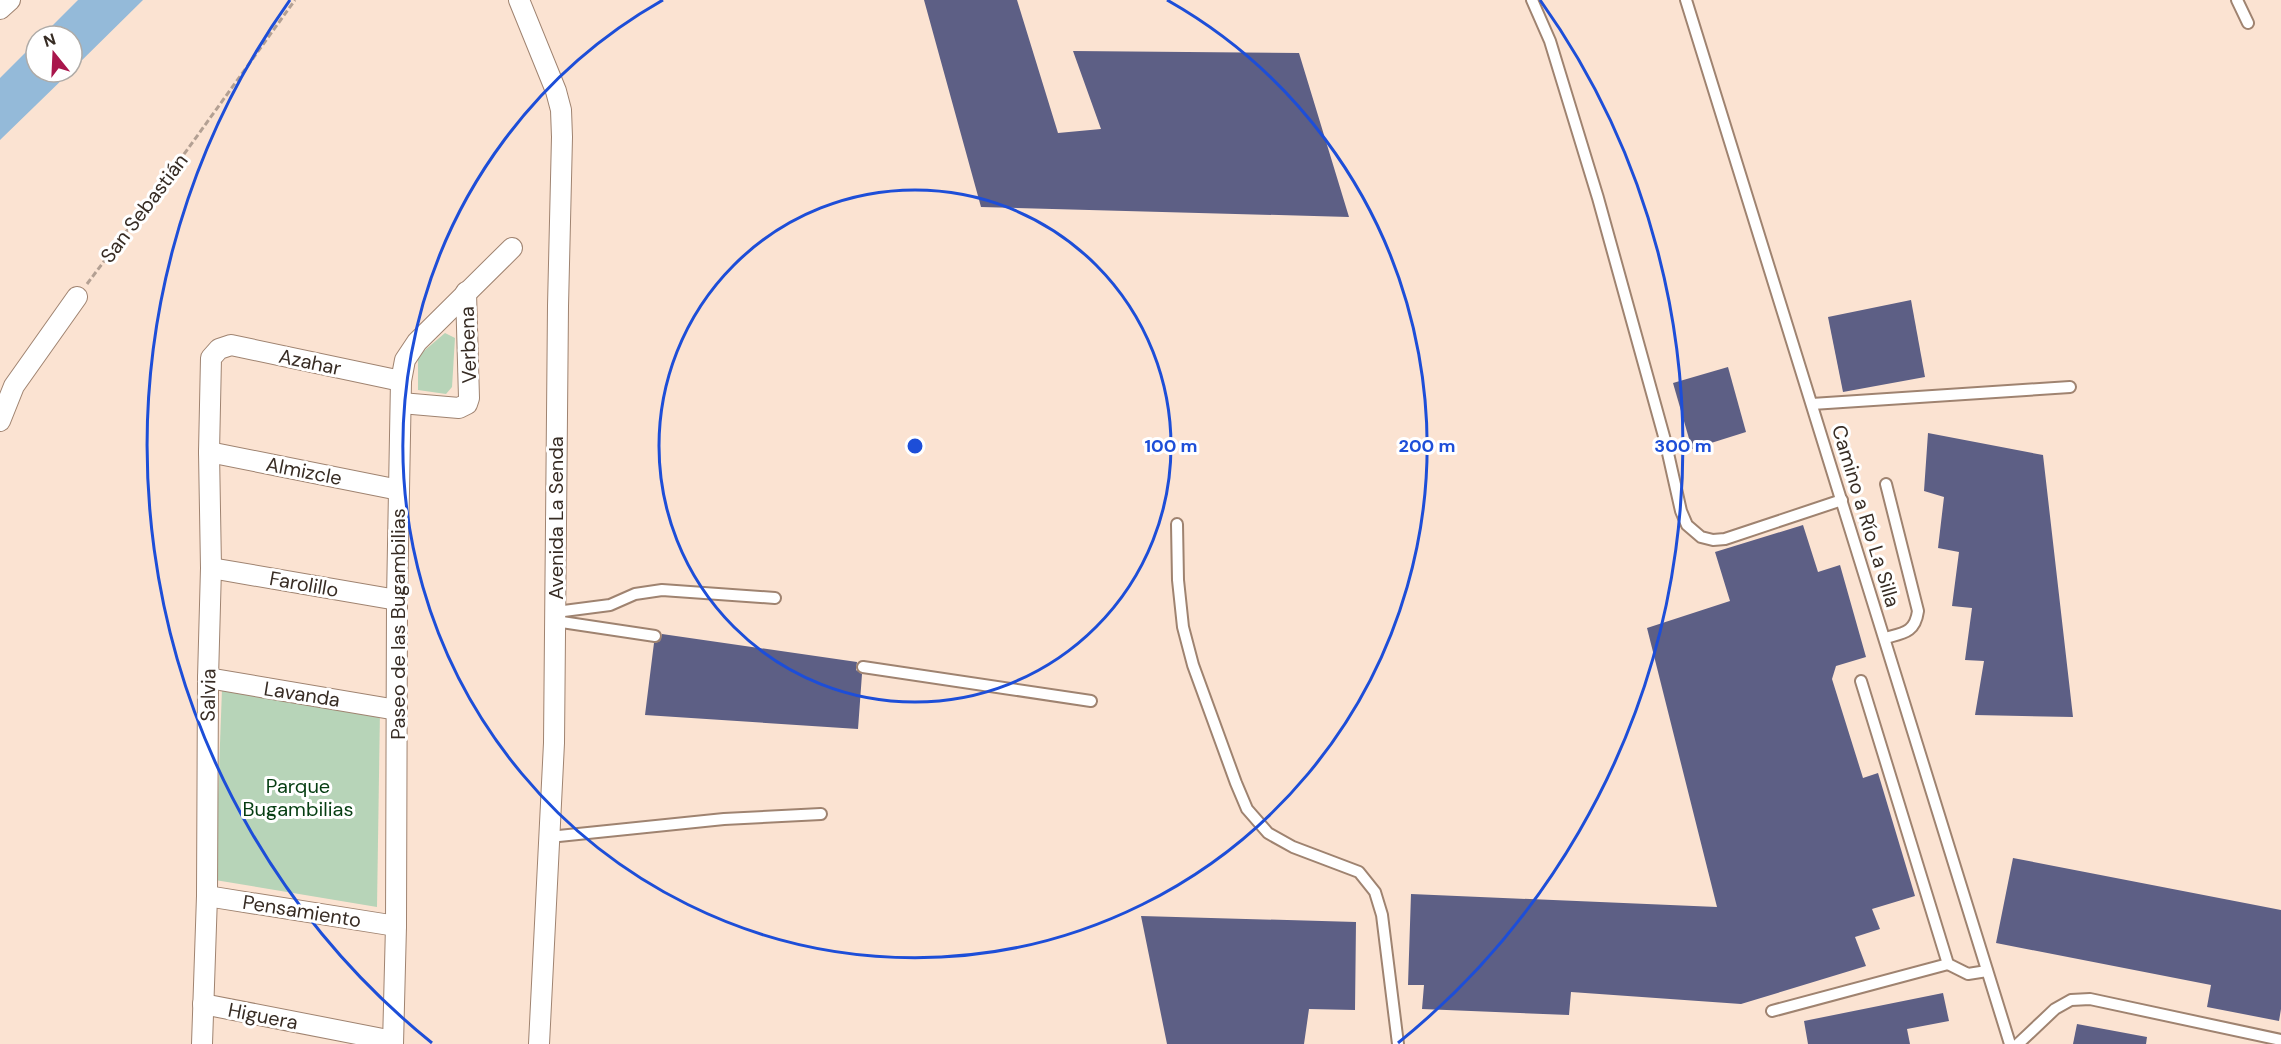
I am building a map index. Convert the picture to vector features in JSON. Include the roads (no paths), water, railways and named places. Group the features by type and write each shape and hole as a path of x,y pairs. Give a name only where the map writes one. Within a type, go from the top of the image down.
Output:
{"street":[{"path":"0,9 9,0"},
{"name":"Avenida La Senda","path":"519,0 556,91 561,110 562,128 554,743 538,1044"},
{"name":"Paseo de las Bugambilias","path":"393,1042 401,381 405,360 417,342 512,248"},
{"name":"Verbena","path":"401,403 459,408 467,404 469,398 466,292"},
{"path":"0,420 15,386 77,297"},
{"name":"Azahar","path":"219,349 231,345 401,381"},
{"name":"Salvia","path":"202,1044 207,896 208,678 212,568 209,452 211,358 219,349"},
{"name":"Almizcle","path":"209,452 399,490"},
{"name":"Farolillo","path":"212,568 398,600"},
{"name":"Lavanda","path":"208,678 397,710"},
{"name":"Pensamiento","path":"207,896 396,926"},
{"name":"Higuera","path":"203,1004 393,1042"}],"lane":[{"path":"1532,0 1550,40 1598,198 1662,429 1681,512 1687,525 1701,537 1713,540 1725,539 1842,500"},
{"name":"Camino a Río La Silla","path":"1686,0 2010,1044"},
{"path":"2237,0 2248,23"},
{"path":"1812,404 2070,387"},
{"path":"1885,638 1911,630 1918,611 1886,484"},
{"path":"1178,524 1178,580 1183,627 1211,719 1247,809 1268,833 1293,846 1359,872 1375,892 1382,915 1398,1044"},
{"path":"556,616 610,605 635,594 662,590 775,598"},
{"path":"556,616 655,636"},
{"path":"862,667 1090,701"},
{"path":"1861,681 1948,964"},
{"path":"549,837 724,819 821,814"},
{"path":"1772,1011 1948,964 1968,974 1987,971"},
{"path":"2019,1044 2055,1009 2071,1000 2090,999 2281,1040"}],"water":[{"path":"78,0 143,0 84,58 84,24 54,24"},
{"path":"24,54 24,84 58,84 0,140 0,78"}],"park label":[{"name":"Parque Bugambilias","path":"298,798"}]}
